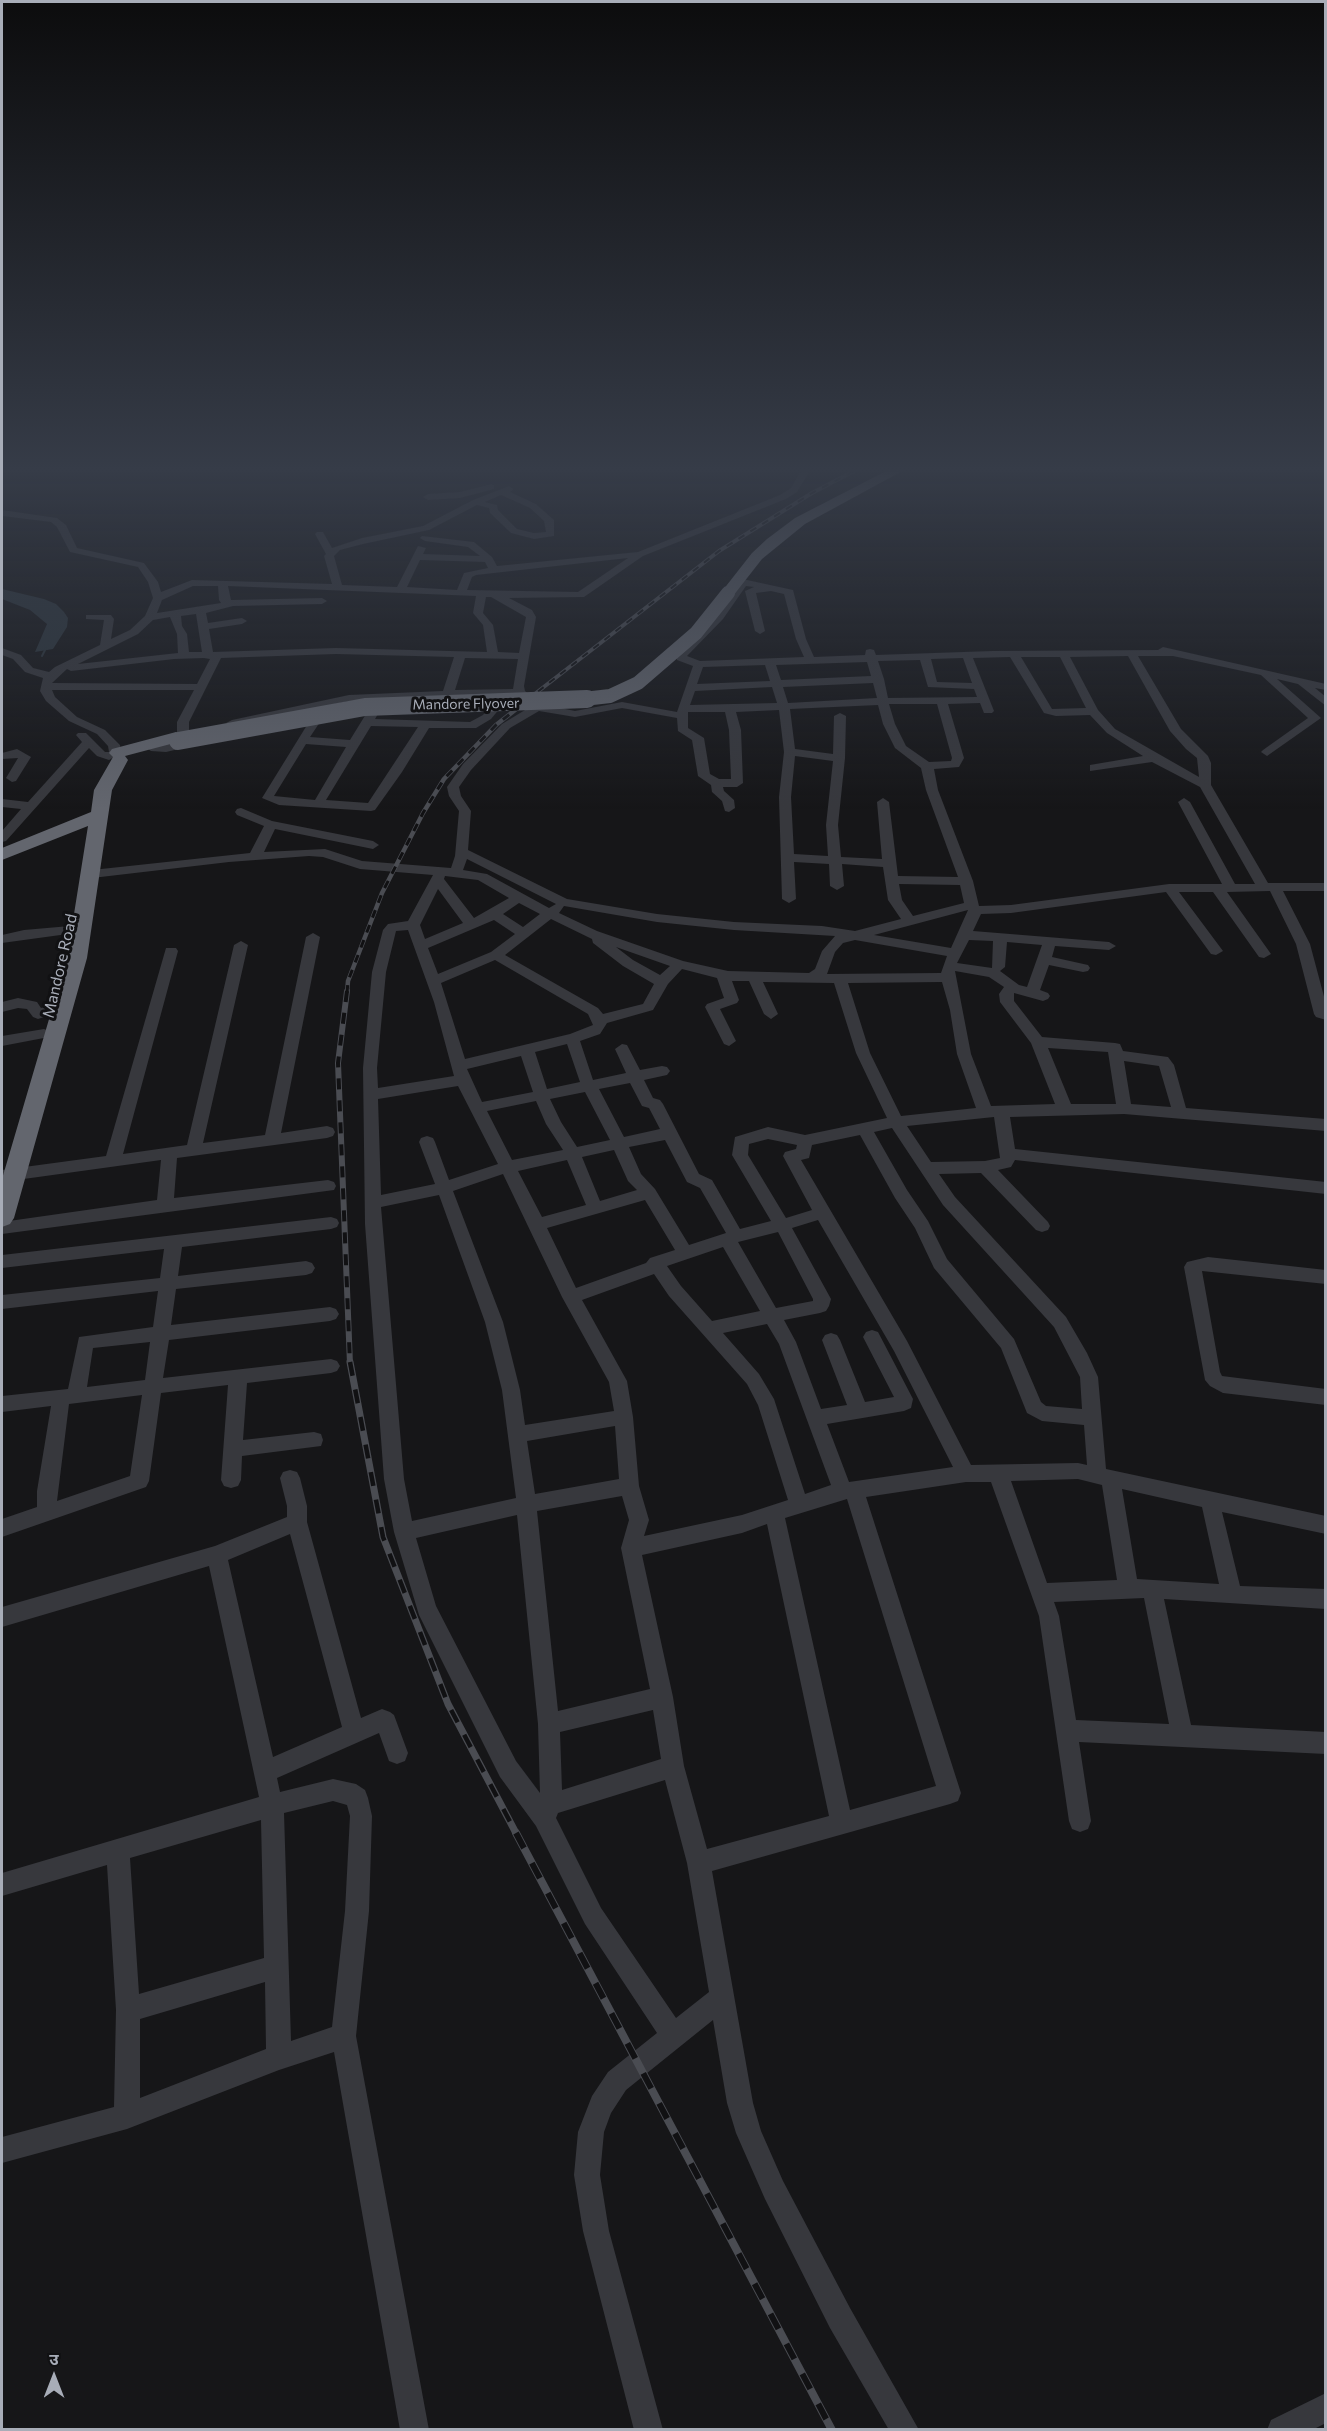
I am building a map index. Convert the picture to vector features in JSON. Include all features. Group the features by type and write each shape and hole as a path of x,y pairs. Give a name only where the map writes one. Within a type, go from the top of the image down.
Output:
{"highway":[{"name":"Mandore Flyover","path":"116,756 179,737 365,707 571,701 610,696 638,683 696,633 731,585"},
{"name":"Mandore Road","path":"6,1174 77,958 92,874 99,772 116,756"},
{"path":"2,854 94,819"},
{"path":"2,860 94,819"},
{"name":"Mandore Road","path":"2,1218 6,1174 51,1010 94,819"}],"street":[{"path":"52,678 127,636 150,617 158,598 153,582"},
{"path":"160,582 537,596 580,595 598,582"},
{"path":"337,582 338,588"},
{"path":"401,590 405,582"},
{"path":"461,593 465,582"},
{"path":"223,583 225,600 232,603"},
{"path":"158,598 186,584"},
{"path":"809,656 801,639 787,590 731,585 719,617 681,656 684,660 699,664 769,661 809,656 1149,648 1326,687"},
{"path":"760,631 750,591 777,588"},
{"path":"488,594 528,612"},
{"path":"488,594 478,613 488,625 493,654"},
{"path":"368,722 476,725 487,717 519,686 531,624 528,612 537,596"},
{"path":"150,617 232,603 322,601"},
{"path":"201,610 212,656 202,687 183,723 179,737 349,698 448,694 513,692 537,707 575,714 622,705 682,712 884,702 942,701 986,706 967,655"},
{"path":"175,614 177,626 182,633 184,656"},
{"path":"90,616 109,619 105,647"},
{"path":"204,627 242,621"},
{"path":"2,651 17,657 29,670 78,685 202,687"},
{"path":"52,678 184,656 336,651 525,656"},
{"path":"448,694 461,653"},
{"path":"1063,653 1093,711 1111,731 1154,758 1205,784"},
{"path":"1131,653 1142,677 1176,731 1190,747 1202,756 1205,763 1205,784 1253,866 1303,944 1321,1014 1326,1015"},
{"path":"871,655 1172,653"},
{"path":"1014,654 1048,711 1056,713 1093,711"},
{"path":"871,655 889,724 901,748 927,766 955,764 958,758 942,701"},
{"path":"925,656 932,685 978,686"},
{"path":"769,661 784,706 790,752 785,797 789,899"},
{"path":"699,664 682,712 681,729 698,738 704,776 717,783 737,783 735,730 730,709"},
{"path":"1263,673 1321,717 1267,752"},
{"path":"52,678 50,699 73,719 94,726 101,732 114,745 116,756 101,754 78,730 73,719"},
{"path":"690,688 879,679"},
{"path":"1301,681 1326,703"},
{"path":"413,925 452,867 465,811 455,796 453,787 467,767 506,726 537,707"},
{"path":"147,746 166,748 369,710 372,714 368,722 318,804"},
{"path":"837,886 832,825 839,758 840,716"},
{"path":"316,719 268,798 371,807 398,769 425,724"},
{"path":"304,740 354,744"},
{"path":"2,838 88,742"},
{"path":"790,752 839,758"},
{"path":"2,756 17,753 25,757 12,778"},
{"path":"1094,768 1154,758"},
{"path":"925,1168 985,1167 1005,1163 1008,1154 993,1111 964,1054 951,965 965,935 970,898 932,790 927,766"},
{"path":"717,783 718,792 728,800 729,808"},
{"path":"883,802 892,880 905,916"},
{"path":"1184,802 1221,866 1225,885 1264,954"},
{"path":"2,803 30,806"},
{"path":"241,812 268,828 373,845"},
{"path":"255,856 268,828"},
{"path":"92,874 255,856 325,853 360,865 452,867 482,877 518,898 556,909 734,926 822,930 993,974 1012,986 1038,994 1042,959 1050,942"},
{"path":"789,858 889,863"},
{"path":"452,867 556,909 628,963 662,982"},
{"path":"452,867 472,925"},
{"path":"892,880 1011,909 1169,888 1266,885 1324,891"},
{"path":"1169,888 1216,951"},
{"path":"420,946 472,925 518,898"},
{"path":"811,978 821,972 829,951 844,935 970,898"},
{"path":"433,981 496,955 556,909"},
{"path":"494,914 524,934"},
{"path":"413,925 461,1073 571,1297 618,1381 624,1417 624,1452 629,1486 639,1520 631,1548 662,1697 673,1766 699,1863 740,2103 749,2133 774,2190 840,2318 905,2430"},
{"path":"413,925 393,927 390,930 379,972 370,1095 373,1203 387,1417 394,1479 404,1532 426,1608 508,1769 548,1810 593,1916 673,2036"},
{"path":"2,939 31,933 70,930"},
{"path":"592,934 679,964 723,975 840,979 951,965"},
{"path":"965,935 1109,946"},
{"path":"272,1140 313,937"},
{"path":"998,967 1000,938"},
{"path":"194,1150 241,945"},
{"path":"113,1161 171,951"},
{"path":"370,1095 461,1073 526,1049 595,1031 600,1026 600,1020 593,1011 496,955"},
{"path":"1042,959 1083,968"},
{"path":"600,1020 645,1008 662,982 679,964"},
{"path":"723,975 732,1000 712,1007 729,1041"},
{"path":"754,977 771,1014"},
{"path":"840,979 863,1053 896,1122 925,1168 949,1201 1060,1322 1081,1358 1089,1377 1092,1418 1128,1589"},
{"path":"1012,986 1006,994 1007,1002 1038,1042 1065,1109"},
{"path":"2,1007 18,1004 32,1005 38,1014 51,1010"},
{"path":"2,1041 44,1034"},
{"path":"572,1038 584,1077 606,1113 634,1177 649,1193 685,1253"},
{"path":"1038,1042 1113,1047 1117,1055 1124,1109"},
{"path":"526,1049 542,1097 573,1154 595,1208"},
{"path":"622,1049 647,1102 655,1104 693,1178 706,1184 772,1317 787,1342 815,1418 849,1491 950,1793 699,1863"},
{"path":"1117,1055 1163,1061 1167,1065 1180,1114"},
{"path":"477,1108 542,1097 662,1071"},
{"path":"708,1329 772,1317 820,1306 822,1303 782,1225 740,1155 741,1141 768,1133 805,1141 896,1122 993,1111 1065,1109 1124,1109 1326,1125"},
{"path":"864,1128 901,1194 922,1225 935,1256 1008,1344 1034,1407 1042,1413 1092,1418"},
{"path":"6,1174 327,1132"},
{"path":"373,1203 444,1188 507,1167 669,1133"},
{"path":"805,1141 803,1154 791,1156 822,1214 901,1346 966,1474"},
{"path":"427,1142 494,1322 511,1390 526,1504 549,1724 548,1810"},
{"path":"165,1205 170,1153"},
{"path":"1008,1154 1326,1188"},
{"path":"985,1167 1042,1226"},
{"path":"2,1228 165,1205 328,1186"},
{"path":"537,1225 649,1193"},
{"path":"571,1297 652,1268 656,1263 685,1253 822,1214"},
{"path":"2,1261 331,1223"},
{"path":"2,1528 140,1481 174,1241"},
{"path":"656,1263 675,1292 753,1379 766,1404 800,1505"},
{"path":"1326,1277 1208,1264 1198,1264 1193,1267 1211,1375 1216,1382 1223,1385 1326,1397"},
{"path":"2,1302 306,1268"},
{"path":"47,1511 47,1491 68,1398 86,1342 330,1314"},
{"path":"815,1418 904,1403 872,1337"},
{"path":"831,1340 859,1411"},
{"path":"2,1404 331,1366"},
{"path":"231,1480 238,1377"},
{"path":"518,1434 624,1417"},
{"path":"233,1449 314,1440"},
{"path":"631,1548 742,1524 849,1491 966,1474 1078,1471 1326,1525"},
{"path":"998,1473 1040,1593 1053,1638 1080,1821"},
{"path":"290,1478 297,1506 297,1522 354,1732"},
{"path":"404,1532 526,1504 629,1486"},
{"path":"1210,1501 1232,1595"},
{"path":"774,1513 842,1824"},
{"path":"2,1617 217,1555 297,1522"},
{"path":"217,1555 272,1805 279,2057"},
{"path":"1040,1593 1152,1588 1232,1595 1326,1599"},
{"path":"1152,1588 1182,1736"},
{"path":"549,1724 662,1697"},
{"path":"265,1773 382,1720 386,1723 397,1753"},
{"path":"1066,1730 1326,1743"},
{"path":"548,1810 566,1801 673,1766"},
{"path":"2,1884 272,1805 333,1790 348,1792 357,1798 361,1816 357,1911 344,2036 415,2430"},
{"path":"118,1850 128,2010 127,2116"},
{"path":"128,2010 278,1966"},
{"path":"649,2430 596,2231 587,2175 591,2132 601,2105 617,2081 721,1998"},
{"path":"2,2150 127,2116 279,2057 344,2036"}],"shaded area":[{"path":"2,589 44,599 56,604 64,612 68,618 67,627 53,649 35,652 47,624 30,610 2,599"}],"waterway":[{"path":"42,656 46,648"}],"railway":[{"path":"527,700 678,582"},
{"path":"347,993 348,981 382,893 423,813 444,779 496,725 529,699"},
{"path":"347,991 338,1063 350,1364"},
{"path":"350,1362 383,1537 448,1704 517,1835"},
{"path":"516,1833 832,2430"}]}
